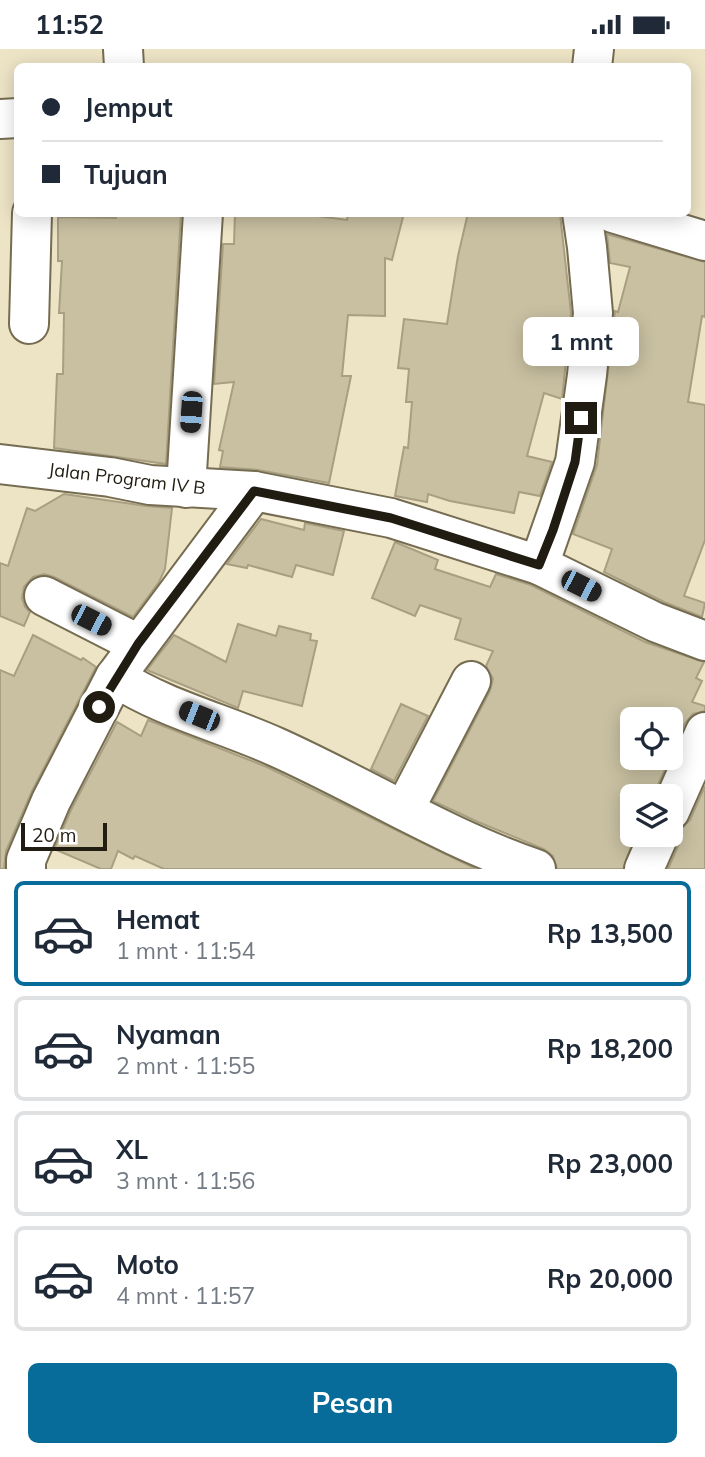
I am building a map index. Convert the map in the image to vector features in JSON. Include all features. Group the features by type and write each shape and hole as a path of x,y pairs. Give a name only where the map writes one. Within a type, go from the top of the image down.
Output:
{"street":[{"path":"30,324 32,217"},
{"path":"186,488 203,217"},
{"path":"539,565 575,462 587,375 593,313 583,217"},
{"path":"626,217 705,241"},
{"name":"Jalan Program IV B","path":"2,473 110,477 150,485 254,491 391,518 539,565 655,622 705,641"},
{"path":"26,869 26,860 51,801 115,677 254,491"},
{"path":"44,596 138,644"},
{"path":"115,677 148,695 276,747 465,841 530,868"},
{"path":"404,810 471,681"},
{"path":"682,784 705,732"},
{"path":"644,869 654,847"}],"building":[{"path":"58,217 181,217 166,464 54,448 57,374 63,374 64,313 59,313 62,261 58,261"},
{"path":"235,217 325,217 347,220 347,217 403,217 392,260 385,258 385,316 348,315 342,376 351,376 329,483 258,470 220,467 223,451 219,450 234,382 214,384 223,244 234,244"},
{"path":"467,217 560,217 571,313 562,399 544,393 527,456 552,462 540,496 519,492 514,513 428,494 427,502 395,496 404,447 408,448 412,402 406,402 409,369 398,368 404,319 447,324"},
{"path":"607,234 705,262 705,317 702,316 688,402 705,405 705,540 684,596 705,603 702,617 664,602 604,572 612,549 573,534 597,465 615,311 618,312 630,267 610,263"},
{"path":"64,494 172,508 165,569 159,582 133,617 44,574 33,577 24,587 22,598 30,612 24,626 0,616 0,563 8,566 27,508 35,511"},
{"path":"261,519 304,530 305,523 344,531 333,575 296,565 292,577 248,565 247,568 227,564"},
{"path":"395,542 438,560 435,569 490,587 496,574 531,585 645,642 704,662 696,678 702,681 692,702 705,706 705,711 693,714 683,727 683,707 620,707 620,770 665,770 658,784 620,784 620,847 631,847 623,869 557,869 553,856 544,849 433,801 490,691 493,679 486,666 493,651 455,639 461,619 420,605 415,616 372,598"},
{"path":"238,624 276,636 279,626 311,634 310,640 317,641 302,706 243,691 238,708 147,670 174,635 226,662"},
{"path":"33,635 81,660 83,658 96,667 32,791 6,851 4,869 0,869 0,670 14,676"},
{"path":"401,704 428,716 394,781 371,769"},
{"path":"148,720 267,767 476,869 164,869 118,851 111,869 101,869 54,849 71,810 117,722 141,736"},
{"path":"705,786 705,869 668,869 678,847 683,847 683,827 690,820"}],"route":[{"path":"99,707 115,677 138,644 254,491 391,518 539,565 575,462 581,418"}]}
